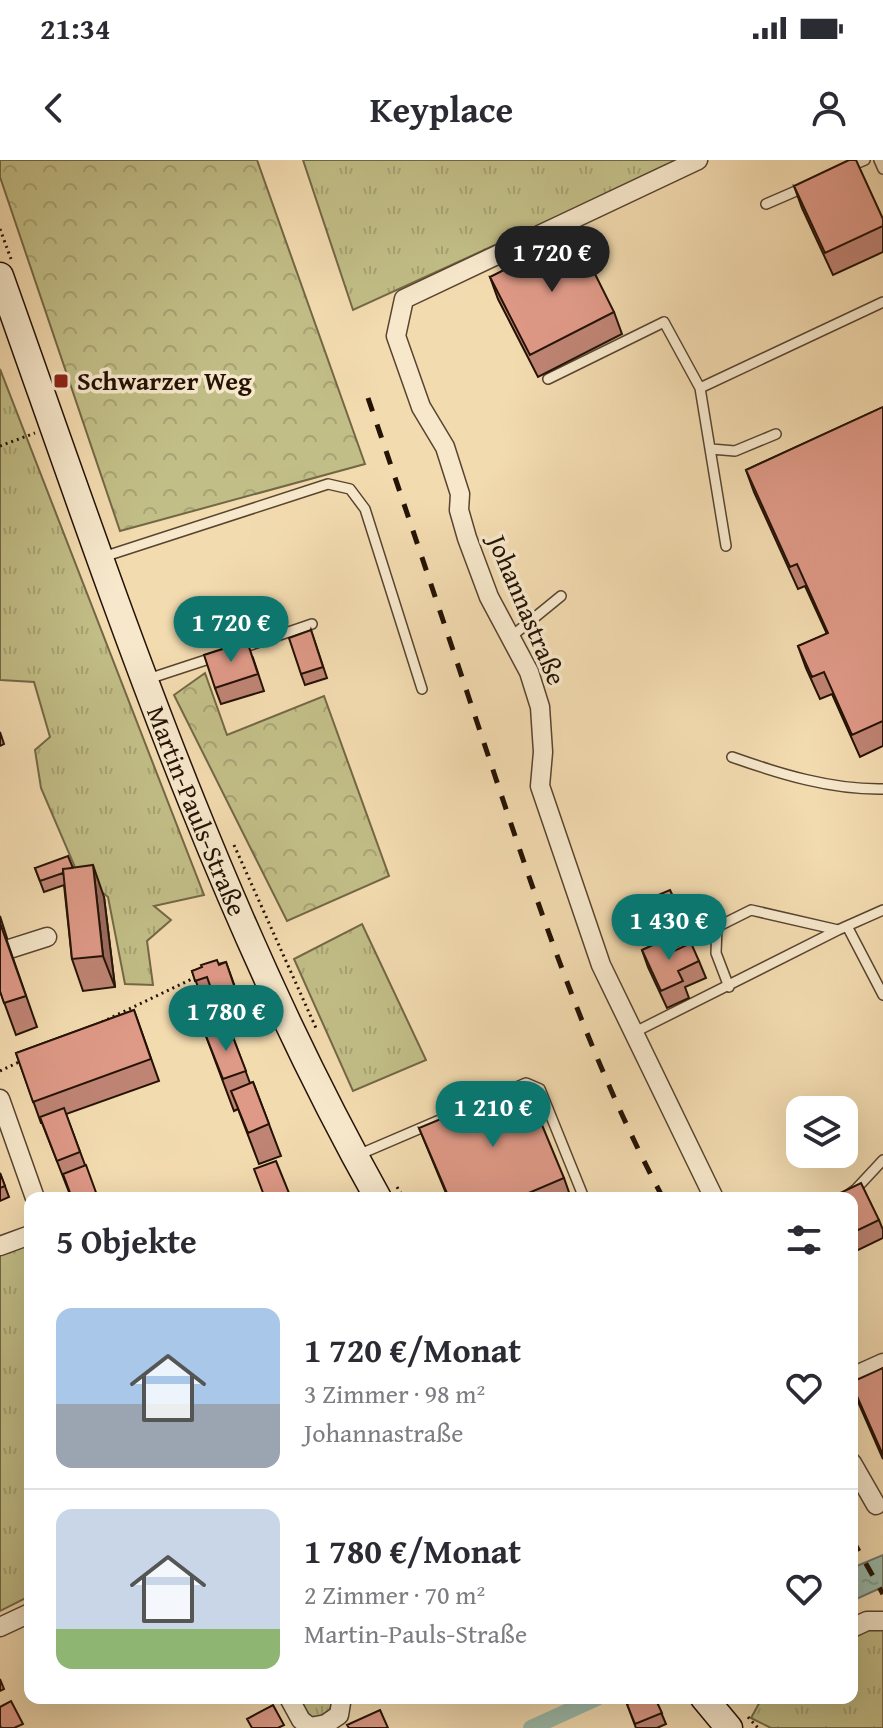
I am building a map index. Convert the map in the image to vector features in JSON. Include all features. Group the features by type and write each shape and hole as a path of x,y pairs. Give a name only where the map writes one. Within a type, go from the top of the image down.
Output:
{"street":[{"name":"Johannastraße","path":"698,160 404,299 396,336 421,407 445,447 460,494 459,510 467,538 489,597 529,672 540,707 543,752 540,786 601,965 711,1192"},
{"name":"Martin-Pauls-Straße","path":"5,267 54,426 202,828 253,950 354,1156 387,1192"},
{"path":"0,952 47,937"},
{"path":"0,1099 33,1192"},
{"path":"0,1246 24,1237"},
{"path":"858,1374 883,1363"},
{"path":"858,1474 876,1505"},
{"path":"0,1627 24,1616"},
{"path":"858,1625 867,1621 883,1621"},
{"path":"292,1704 301,1720 310,1727 326,1724 339,1715 341,1704"},
{"path":"712,1704 729,1728"}],"lane":[{"path":"837,173 865,160"},
{"path":"879,160 883,169"},
{"path":"766,204 809,185"},
{"path":"700,388 883,302"},
{"path":"548,379 664,322 700,388 726,546"},
{"path":"711,449 735,451 776,434"},
{"path":"101,558 328,484 350,489 365,509 422,689"},
{"path":"512,636 561,596"},
{"path":"145,680 312,624"},
{"path":"732,757 795,776 847,787 880,789 883,802"},
{"path":"729,987 716,953 717,927 751,910 842,928 883,995"},
{"path":"633,1033 883,910"},
{"path":"354,1156 526,1083 540,1089 582,1192"},
{"path":"852,1192 883,1160"}],"path":[{"path":"0,229 5,267"},
{"path":"0,446 54,426"},
{"path":"230,836 321,1039"},
{"path":"99,1024 197,977"},
{"path":"0,1071 28,1057"}],"green space":[{"path":"0,160 257,160 365,464 120,531 0,177"},
{"path":"303,160 681,160 353,310"},
{"path":"0,369 204,895 154,906 171,920 147,941 153,985 125,984 108,897 77,872 41,788 35,750 50,737 34,682 0,680"},
{"path":"205,673 227,735 324,696 389,876 287,921 174,695"},
{"path":"362,924 426,1060 353,1091 294,959"},
{"path":"24,1243 24,1599 0,1611 0,1252"},
{"path":"883,1622 883,1728 771,1728 751,1718 759,1704 858,1704 858,1632"},
{"path":"301,1704 332,1704 329,1714 313,1719"}],"water":[{"path":"883,1555 883,1587 858,1598 858,1565"}],"building":[{"path":"849,160 856,160 883,219 883,226 825,253 794,186"},
{"path":"575,234 614,312 530,355 490,277"},
{"path":"883,407 883,721 852,735 824,672 812,677 798,646 828,633 797,564 790,567 746,470"},
{"path":"311,630 323,667 301,674 289,638"},
{"path":"247,641 258,674 215,688 204,655"},
{"path":"68,856 73,868 63,869 63,873 40,881 35,868"},
{"path":"93,865 103,956 72,959 63,869"},
{"path":"670,890 685,923 652,938 637,904"},
{"path":"0,923 26,996 4,1003 0,991"},
{"path":"668,938 674,951 691,943 699,961 678,971 683,981 661,991 642,950"},
{"path":"217,960 219,965 226,962 237,994 230,997 232,1001 208,1011 203,1001 214,997 207,977 195,981 192,971"},
{"path":"134,1010 151,1059 33,1102 16,1053"},
{"path":"229,1027 246,1071 223,1079 206,1036"},
{"path":"253,1082 269,1124 248,1133 231,1091"},
{"path":"525,1084 564,1178 531,1192 446,1192 419,1128"},
{"path":"64,1108 80,1152 57,1161 40,1117"},
{"path":"276,1161 289,1192 263,1192 254,1169"},
{"path":"86,1165 96,1192 70,1192 63,1174"},
{"path":"861,1183 879,1220 858,1230 858,1192 842,1192"},
{"path":"883,1368 883,1455 858,1399 858,1379"},
{"path":"11,1701 23,1724 1,1728 0,1707"},
{"path":"627,1704 658,1704 662,1713 635,1724"},
{"path":"273,1705 284,1725 278,1728 252,1728 247,1719"},
{"path":"380,1710 388,1728 349,1728 347,1725"}],"waterway":[{"path":"531,1728 584,1704"}],"railway":[{"path":"368,398 551,937 591,1044 660,1192"},
{"path":"858,1550 883,1594"}],"place":[{"name":"Schwarzer Weg","path":"61,381"}]}
